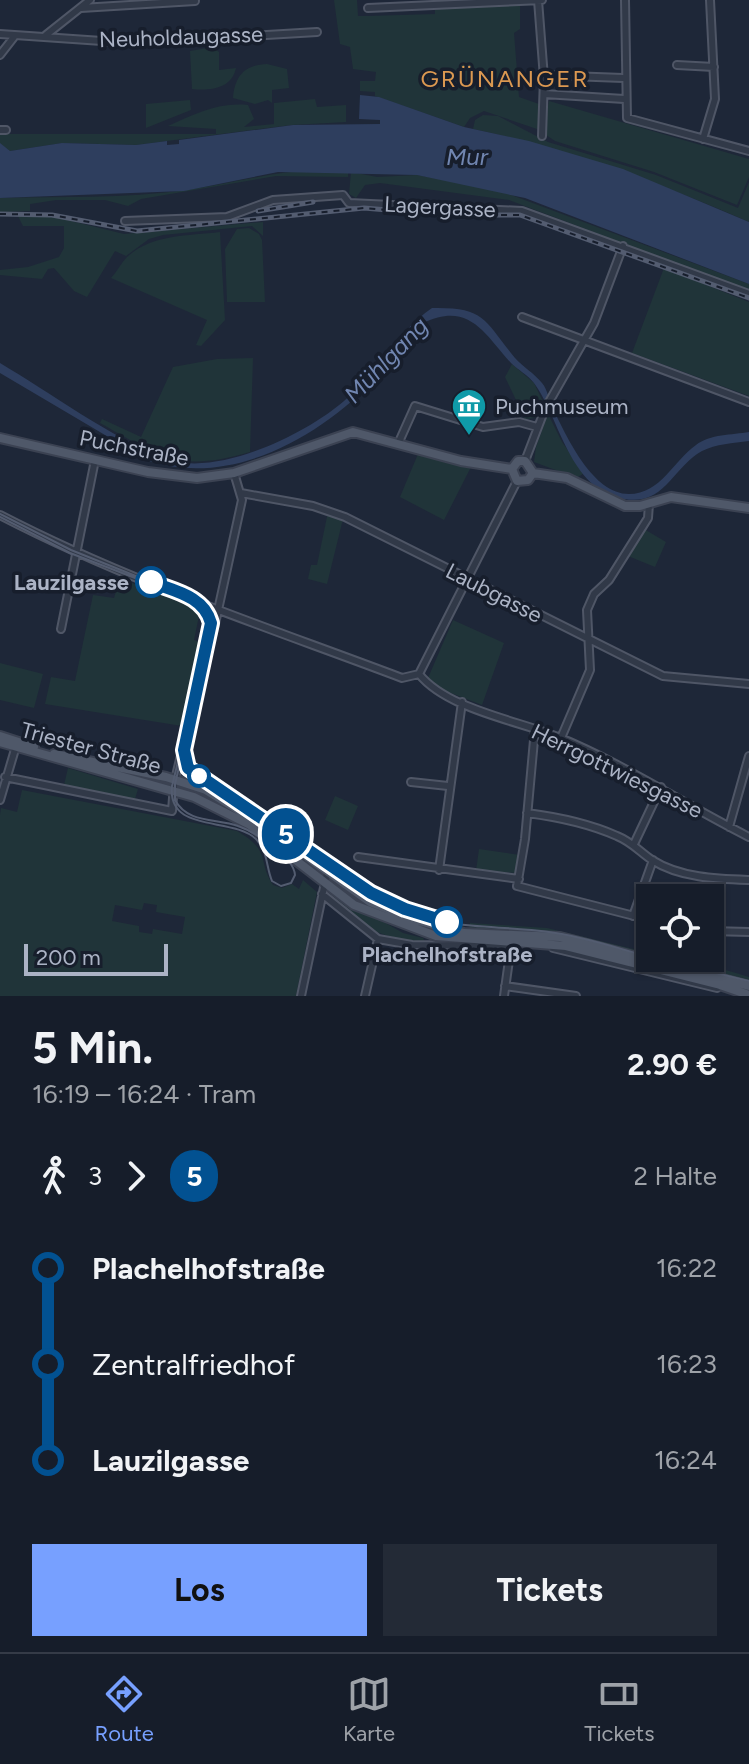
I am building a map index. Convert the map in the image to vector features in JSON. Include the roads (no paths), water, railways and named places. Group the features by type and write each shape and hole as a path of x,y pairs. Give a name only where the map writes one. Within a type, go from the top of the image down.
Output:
{"main road":[{"name":"Puchstraße","path":"0,438 183,478 234,473 345,433 363,433 461,461 512,469"},
{"path":"533,473 528,480 517,481 512,469 518,461 525,461 533,473 567,478 617,504 649,504 671,497 749,508"},
{"name":"Triester Straße","path":"0,739 174,784 250,825 354,905 415,931 436,936 566,946 749,995"},
{"name":"Triester Straße","path":"0,739 63,763 206,790 264,826 370,902 436,927 464,933 560,937 749,986"}],"street":[{"name":"Neuholdaugasse","path":"46,35 90,0"},
{"path":"368,8 540,0 544,94 542,136"},
{"path":"625,0 623,78 627,118 749,151"},
{"path":"703,139 715,99 710,0"},
{"name":"Neuholdaugasse","path":"81,8 195,1"},
{"name":"Neuholdaugasse","path":"0,34 131,43 317,32"},
{"path":"0,55 14,37"},
{"path":"677,65 714,67"},
{"path":"543,75 623,78"},
{"path":"544,94 624,99"},
{"name":"Lagergasse","path":"125,221 227,217 273,200 330,194 343,195 349,203 522,211 749,294"},
{"path":"525,461 545,409 585,339 623,246"},
{"path":"522,317 749,402"},
{"path":"398,444 415,406 483,427 519,422 537,427"},
{"path":"61,629 95,460"},
{"path":"174,784 237,531 241,493 234,473"},
{"path":"0,515 77,554 402,678 419,674 517,481"},
{"name":"Laubgasse","path":"241,493 313,506 345,517 663,676 749,684"},
{"path":"561,738 590,671 587,610 594,594 609,580 648,518 649,504"},
{"path":"195,601 207,613 211,627 208,646"},
{"path":"207,613 218,609"},
{"name":"Herrgottwiesgasse","path":"419,674 433,690 561,738 661,787 749,837"},
{"path":"439,870 448,786 462,702"},
{"path":"518,883 535,729"},
{"path":"0,800 16,746"},
{"path":"729,827 749,756"},
{"name":"Triester Straße","path":"5,777 172,811 174,784"},
{"path":"411,782 448,786"},
{"path":"634,844 661,787"},
{"path":"527,813 564,818 634,844 653,860 702,877 749,880"},
{"path":"358,857 435,865 439,870 518,883 636,917"},
{"path":"633,916 653,860"},
{"path":"301,996 327,873"},
{"path":"322,894 378,939 412,945 511,946 569,951 742,996"},
{"path":"724,931 749,932"},
{"path":"365,996 378,939"},
{"path":"504,996 511,946"},
{"path":"505,986 576,996"}],"water":[{"name":"Mur","path":"360,95 379,97 464,127 529,141 623,169 749,222 749,284 525,198 417,175 278,172 184,191 0,198 0,143 10,151 62,143 136,145 167,141 167,145 179,144 179,140 293,125 380,124 380,120 359,119"},
{"name":"Mühlgang","path":"432,308 474,313 489,325 515,358 544,386 552,408 583,463 604,485 616,492 629,494 650,489 696,445 708,439 749,432 749,441 702,451 649,497 624,499 605,493 578,468 532,380 511,363 483,331 464,318 452,316 423,323 357,397 304,436 275,451 213,467 181,468 149,461 0,373 0,363 102,427 164,458 185,463 208,463 259,450 327,414 356,390 408,329"}],"tram line":[{"path":"0,514 71,550 193,599 208,612 211,634 175,784 175,800 195,817 238,826 272,846 293,868 295,875 291,883 281,886 272,881 265,854 256,839 245,832 190,818 173,801 172,786 209,635 209,623 203,610 190,599 70,553 0,517"},
{"name":"5","path":"151,582 191,597 207,610 210,617 209,645 184,750 188,768 221,794 285,833 371,893 405,909 447,922"},
{"path":"181,755 191,773 212,790 273,828 364,892 404,912 440,922 562,934 636,953"},
{"path":"712,972 749,981"}],"railway":[{"path":"258,211 313,202"},
{"path":"0,214 52,215 137,231 364,208 446,215 520,215 749,298"}],"place":[{"name":"Puchmuseum","path":"469,437"},
{"name":"Lauzilgasse","path":"151,582"},
{"name":"Plachelhofstraße","path":"447,922"}],"district":[{"name":"GRÜNANGER","path":"505,78"}]}
